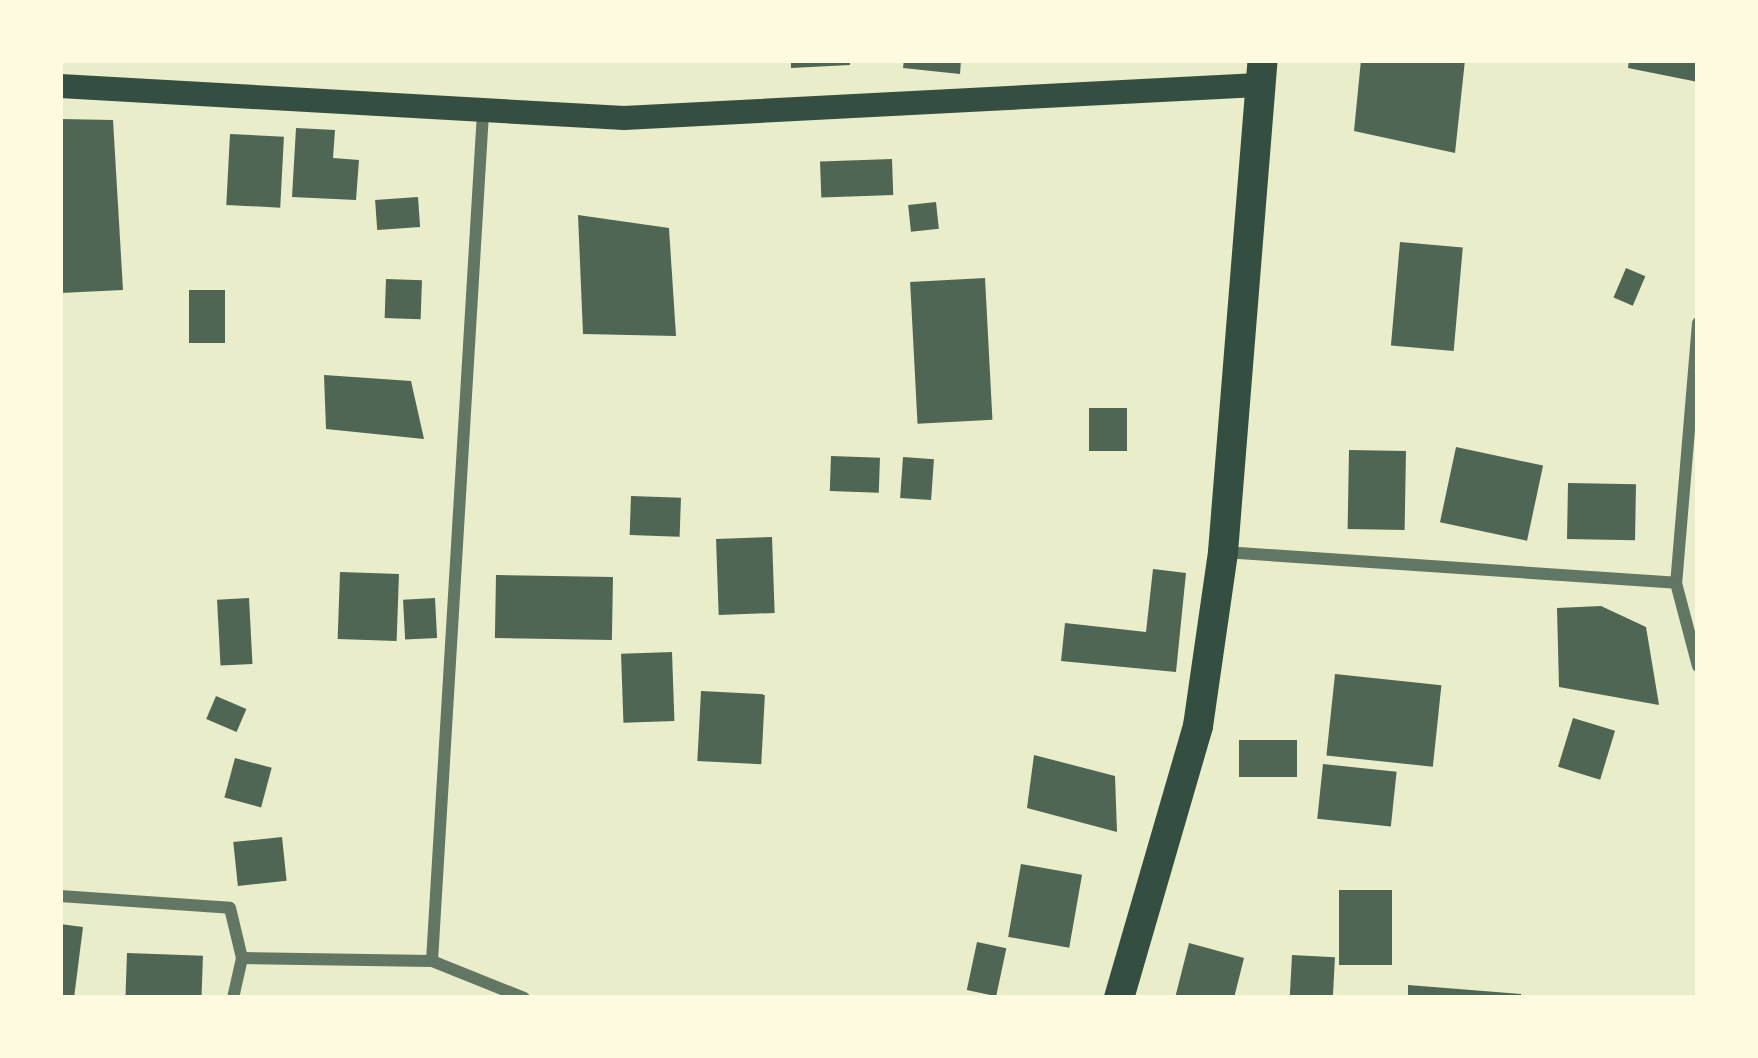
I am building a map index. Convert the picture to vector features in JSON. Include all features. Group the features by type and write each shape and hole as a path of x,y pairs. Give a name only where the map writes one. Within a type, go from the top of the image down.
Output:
{"main road":[{"path":"60,86 624,118 1260,72 1223,552 1198,726 1119,998"}],"street":[{"path":"432,961 483,112"},
{"path":"1698,322 1676,583 1698,666"},
{"path":"1223,552 1676,583"},
{"path":"60,896 230,908 242,958 232,998"},
{"path":"242,958 432,961 524,998"}],"building":[{"path":"791,60 850,60 850,65 791,68"},
{"path":"904,60 961,60 960,74 903,68"},
{"path":"1361,60 1465,60 1455,153 1354,131"},
{"path":"1629,60 1698,60 1698,82 1628,68"},
{"path":"60,119 113,120 123,290 60,293"},
{"path":"296,128 335,130 333,158 359,160 356,200 292,197"},
{"path":"230,134 284,137 280,208 226,205"},
{"path":"892,159 893,195 821,197 820,162"},
{"path":"418,197 420,227 377,230 375,200"},
{"path":"936,202 939,229 911,232 908,205"},
{"path":"578,215 669,228 676,336 583,334"},
{"path":"1400,242 1463,247 1454,351 1391,346"},
{"path":"1626,268 1645,276 1633,306 1613,297"},
{"path":"985,278 992,420 918,424 910,282"},
{"path":"386,279 422,280 421,319 385,318"},
{"path":"189,290 225,290 225,343 189,343"},
{"path":"324,375 411,381 424,439 326,429"},
{"path":"1089,408 1127,408 1127,451 1089,451"},
{"path":"1456,447 1543,466 1527,541 1440,522"},
{"path":"1349,450 1406,451 1405,530 1348,529"},
{"path":"831,456 880,458 879,493 830,491"},
{"path":"903,457 934,459 931,500 900,498"},
{"path":"1568,483 1636,484 1635,540 1567,539"},
{"path":"631,496 681,498 680,537 630,535"},
{"path":"772,537 775,613 719,615 716,539"},
{"path":"1153,569 1186,573 1176,672 1061,661 1065,623 1146,632"},
{"path":"340,572 399,574 397,641 338,639"},
{"path":"496,575 613,577 612,640 495,638"},
{"path":"249,598 252,664 220,666 217,600"},
{"path":"435,598 437,638 405,640 403,600"},
{"path":"1601,606 1646,627 1659,705 1559,687 1557,608"},
{"path":"672,652 674,721 623,723 621,654"},
{"path":"1335,674 1441,685 1433,767 1326,756"},
{"path":"701,691 765,694 761,764 697,761"},
{"path":"216,696 246,709 237,732 206,719"},
{"path":"1573,718 1615,731 1600,780 1558,767"},
{"path":"1239,740 1297,740 1297,777 1239,777"},
{"path":"1034,755 1115,776 1117,832 1027,808"},
{"path":"235,758 272,768 261,807 224,798"},
{"path":"1323,764 1397,772 1391,826 1317,819"},
{"path":"282,837 287,881 238,886 233,842"},
{"path":"1021,864 1082,875 1069,948 1008,937"},
{"path":"1339,890 1392,890 1392,965 1339,965"},
{"path":"60,924 83,927 74,998 60,998"},
{"path":"977,942 1006,948 996,996 967,990"},
{"path":"1189,943 1244,958 1234,998 1175,998"},
{"path":"127,953 203,956 201,998 125,998"},
{"path":"1292,955 1335,957 1333,998 1290,998"},
{"path":"1408,985 1521,994 1521,998 1408,998"}]}
